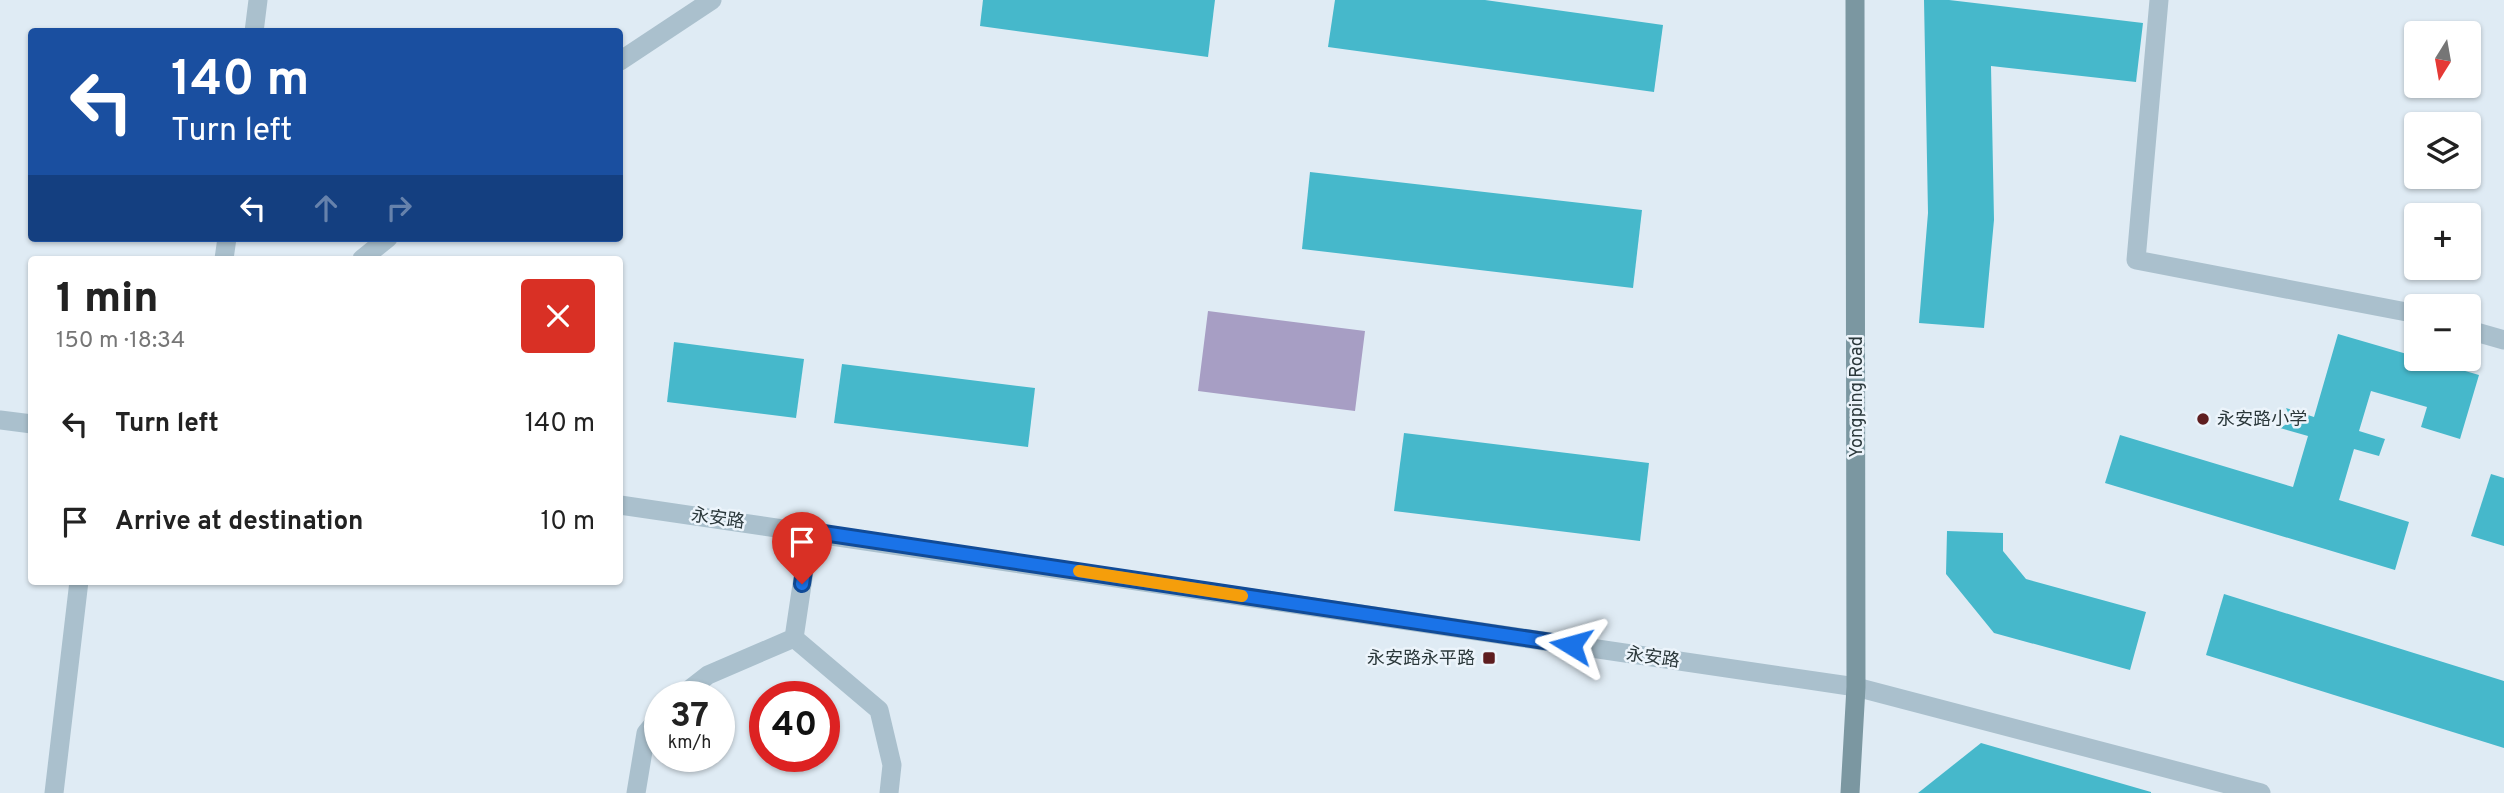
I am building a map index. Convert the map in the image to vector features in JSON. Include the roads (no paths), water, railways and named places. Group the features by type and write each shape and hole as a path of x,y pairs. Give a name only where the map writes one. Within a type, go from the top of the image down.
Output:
{"main road":[{"name":"Yongping Road","path":"1850,793 1856,687 1855,0"}],"street":[{"path":"254,28 258,0"},
{"path":"623,59 712,0"},
{"path":"2159,0 2136,260 2404,312"},
{"path":"366,256 383,242"},
{"path":"2481,333 2504,340"},
{"path":"0,420 28,424"},
{"name":"永安路","path":"623,505 1856,687 2261,793"},
{"path":"794,638 810,531"},
{"path":"54,793 79,585"},
{"path":"700,681 708,675 794,638"},
{"path":"794,638 879,710 892,765 889,793"},
{"path":"636,793 644,745"}],"place":[{"name":"永安路小学","path":"2203,419"},
{"name":"永安路永平路","path":"1489,658"}]}
